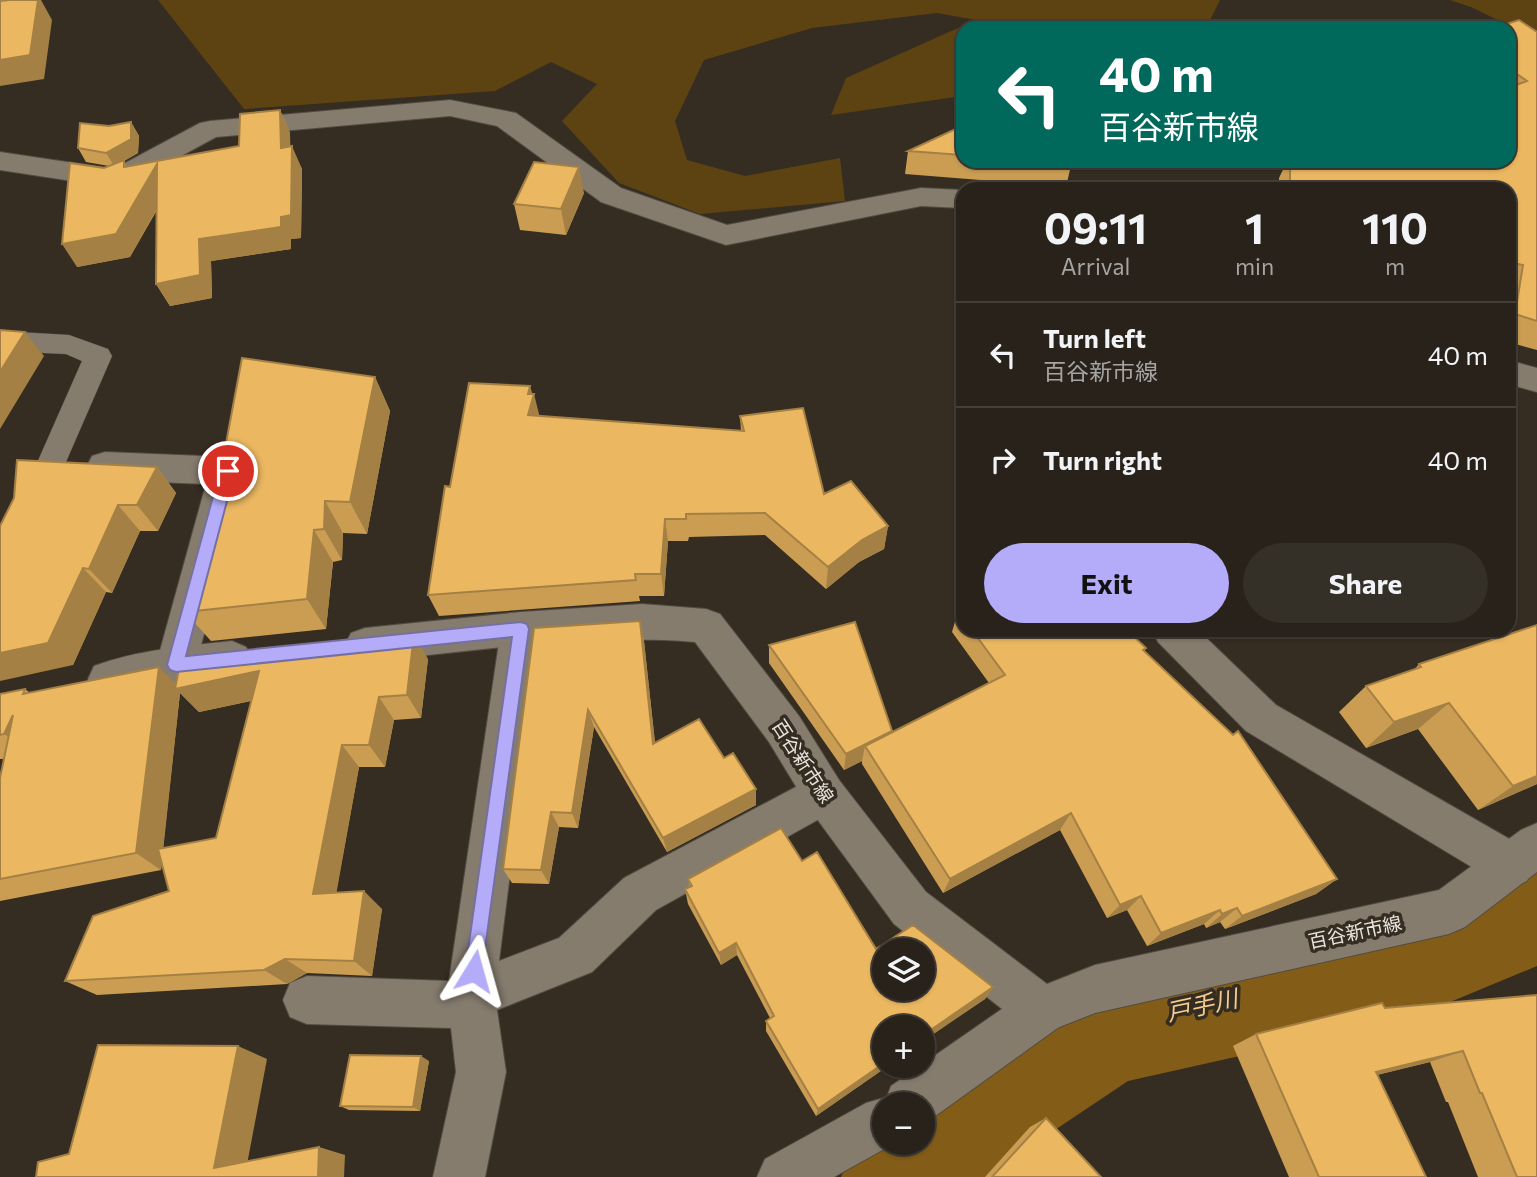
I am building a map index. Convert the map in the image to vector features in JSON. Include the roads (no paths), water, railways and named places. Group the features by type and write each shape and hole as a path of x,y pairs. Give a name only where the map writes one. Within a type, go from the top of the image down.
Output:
{"street":[{"path":"0,161 118,179 210,129 450,108 506,119 611,195 726,235 921,197 956,199"},
{"path":"1516,374 1537,380"},
{"path":"52,463 228,471 176,665"},
{"name":"百谷新市線","path":"328,649 521,629 642,621 706,626 784,729 824,794 910,908 1042,1010 1095,989 1449,911 1524,855"},
{"path":"459,1177 481,1072 471,997 521,629"},
{"path":"1179,637 1261,718 1524,855"},
{"path":"72,687 176,665 272,655"},
{"path":"307,1000 449,1005 471,997 575,955 640,894 824,794"},
{"path":"926,1092 1042,1010"},
{"path":"783,1177 872,1128"}],"lane":[{"path":"0,341 69,345 97,356 52,463"}],"waterway":[{"name":"戸手川","path":"905,1177 957,1122 1104,1027 1414,959 1537,909"}]}
